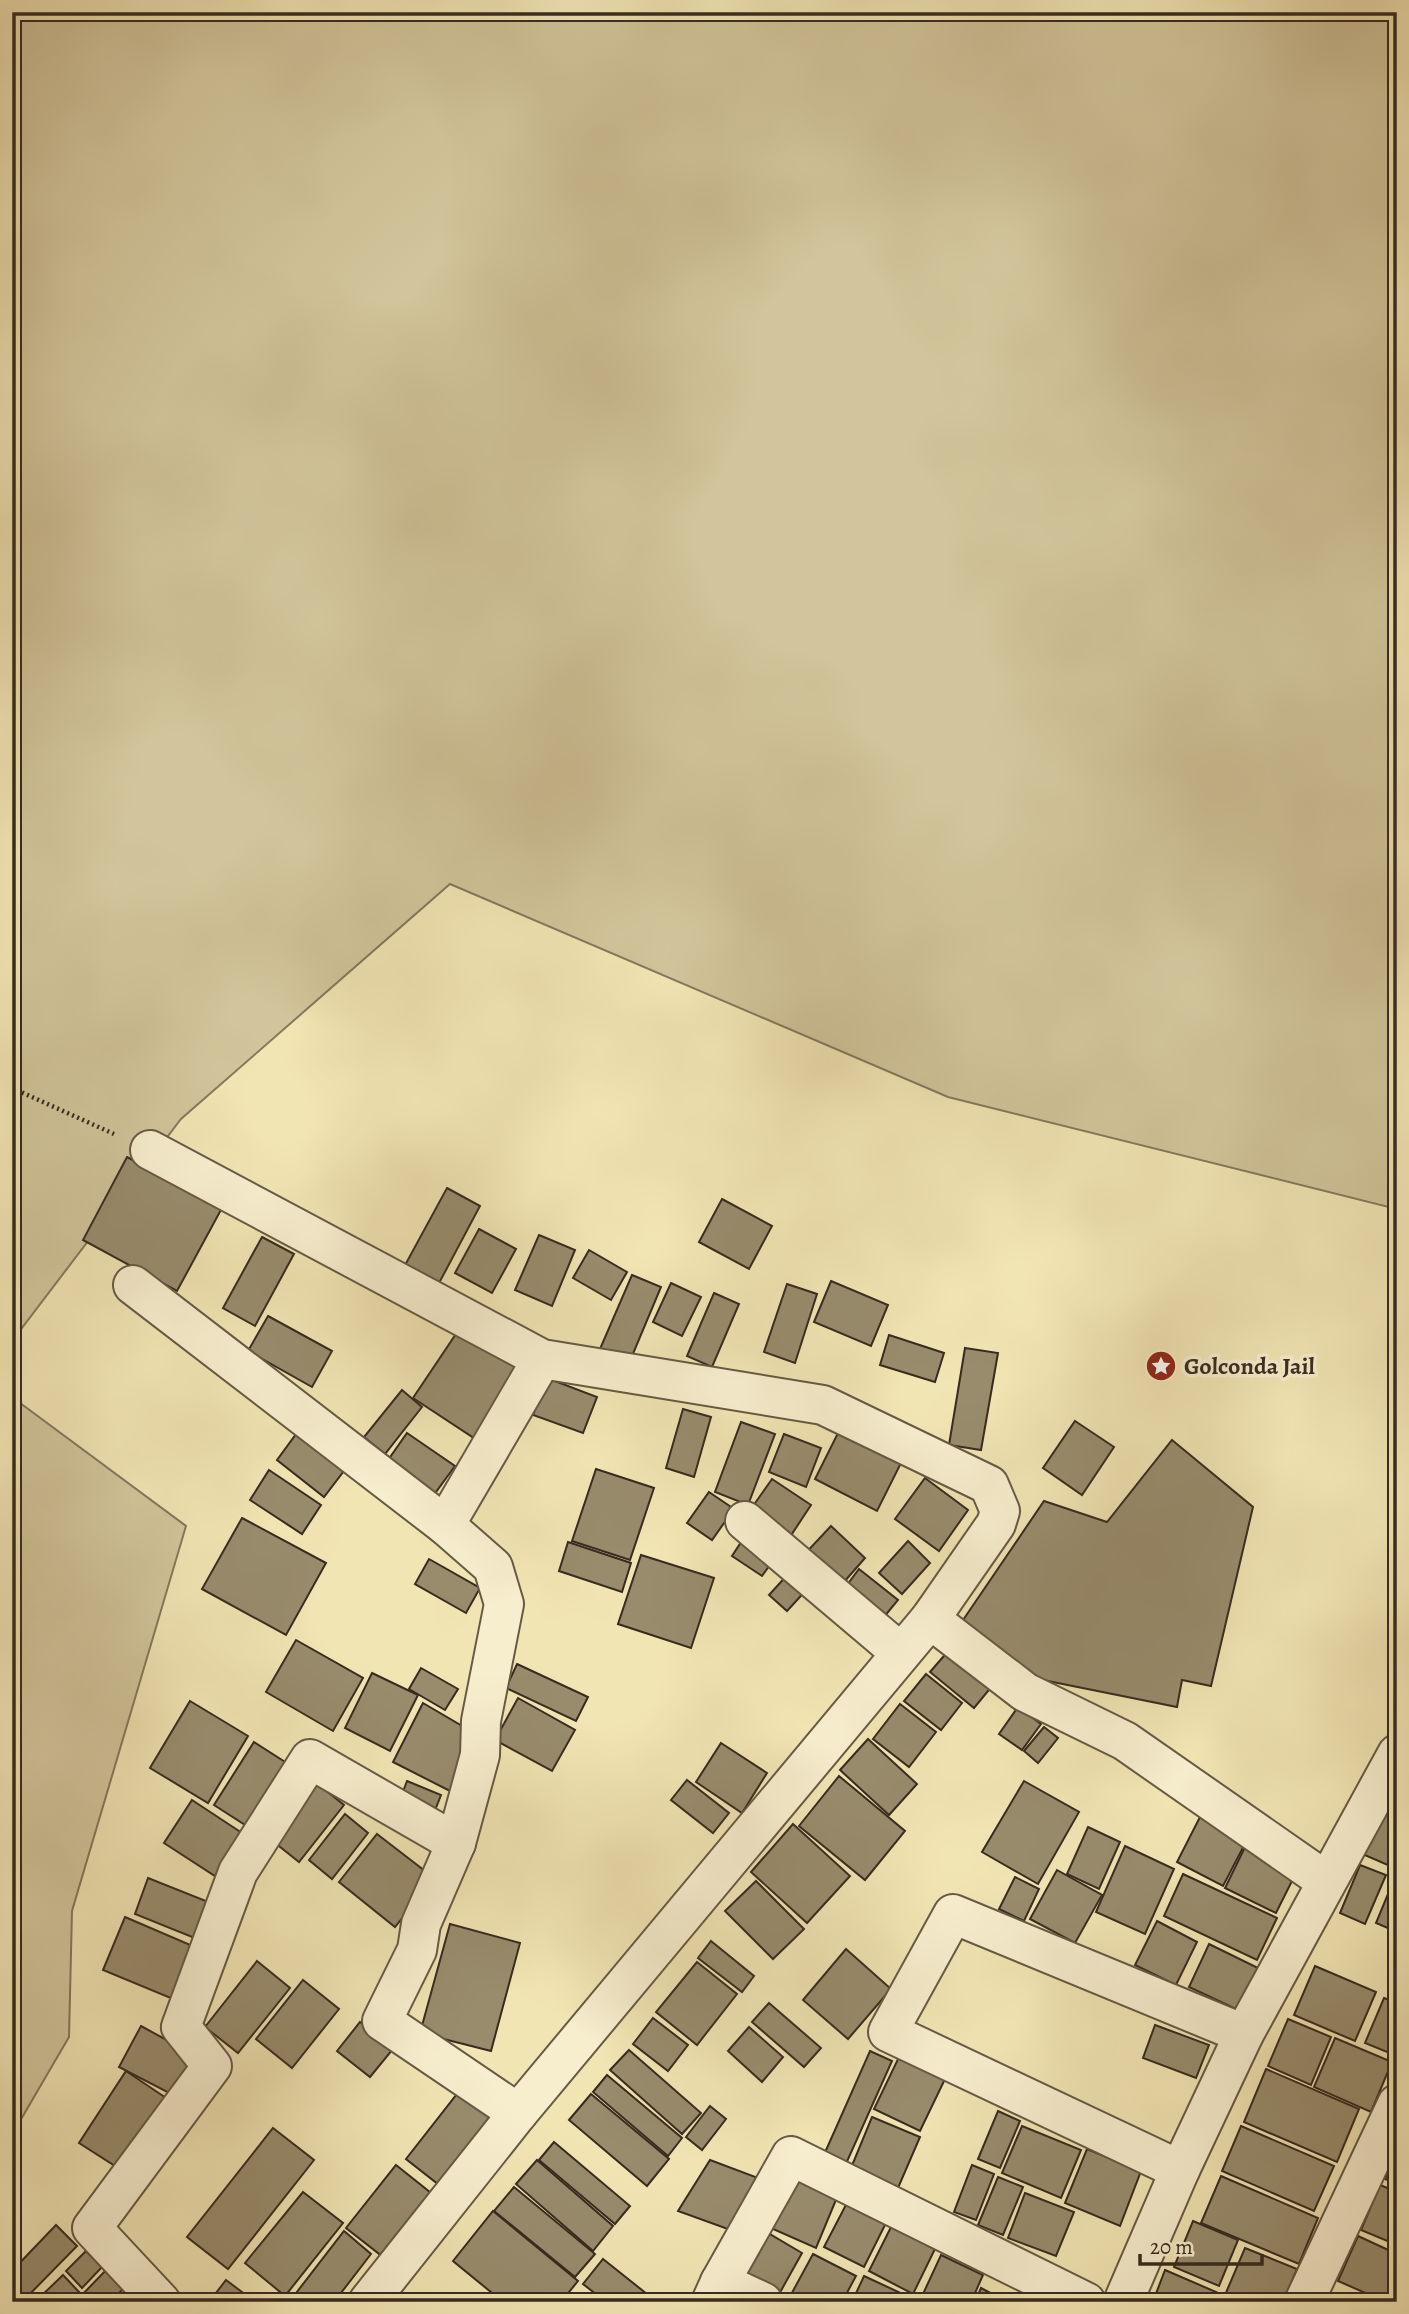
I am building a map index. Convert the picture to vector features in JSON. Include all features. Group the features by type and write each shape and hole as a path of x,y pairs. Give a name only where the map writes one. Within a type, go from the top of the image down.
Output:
{"street":[{"path":"150,1150 542,1359 823,1405 989,1485 1000,1511 996,1524 930,1619 518,2113 369,2302"},
{"path":"133,1285 445,1525 493,1567 504,1604 481,1721 480,1755 456,1843 421,1924 417,1950 382,2021 518,2113"},
{"path":"445,1525 542,1359"},
{"path":"745,1521 901,1653"},
{"path":"930,1619 1026,1692 1125,1741 1326,1881"},
{"path":"1123,2302 1180,2170 1244,2034 1397,1754"},
{"path":"161,2302 92,2228 212,2066 181,2027 238,1872 310,1759 456,1843"},
{"path":"1180,2170 888,2032 953,1914 1244,2034"},
{"path":"1304,2302 1397,2104"},
{"path":"763,2302 715,2292 791,2156 1086,2302"}],"path":[{"path":"12,1088 150,1150"}],"shaded area":[{"path":"12,12 1397,12 1397,1216 1393,1208 948,1097 450,884 181,1119 12,1341"},
{"path":"12,1397 186,1526 72,1911 69,2037 20,2121 12,2118"}],"building":[{"path":"127,1157 222,1208 177,1291 83,1240"},
{"path":"447,1188 480,1206 438,1285 404,1267"},
{"path":"722,1199 772,1226 749,1269 699,1242"},
{"path":"479,1229 516,1249 492,1293 455,1273"},
{"path":"539,1235 575,1250 552,1306 515,1290"},
{"path":"262,1237 294,1254 255,1326 223,1308"},
{"path":"589,1250 627,1272 611,1300 573,1278"},
{"path":"632,1275 661,1287 630,1361 600,1349"},
{"path":"831,1281 888,1305 871,1346 814,1322"},
{"path":"671,1283 701,1297 682,1336 653,1322"},
{"path":"787,1284 817,1294 795,1363 764,1352"},
{"path":"714,1293 739,1304 712,1367 687,1356"},
{"path":"268,1316 332,1351 312,1387 248,1351"},
{"path":"462,1325 525,1368 477,1440 413,1398"},
{"path":"889,1335 944,1353 935,1382 880,1365"},
{"path":"965,1348 998,1353 981,1450 949,1445"},
{"path":"547,1378 597,1397 583,1433 533,1415"},
{"path":"402,1390 422,1407 385,1454 364,1437"},
{"path":"683,1409 711,1417 694,1477 666,1468"},
{"path":"1075,1421 1114,1447 1082,1495 1043,1468"},
{"path":"741,1422 775,1434 748,1505 715,1492"},
{"path":"843,1423 905,1455 877,1511 815,1479"},
{"path":"302,1426 350,1463 324,1497 277,1460"},
{"path":"407,1433 455,1466 433,1496 386,1463"},
{"path":"784,1434 821,1448 806,1487 769,1472"},
{"path":"1172,1440 1253,1507 1211,1686 1182,1680 1177,1707 1038,1679 959,1626 1044,1501 1107,1522"},
{"path":"596,1469 654,1488 630,1560 572,1541"},
{"path":"269,1470 321,1505 302,1534 250,1500"},
{"path":"925,1478 968,1510 939,1551 895,1519"},
{"path":"772,1479 811,1505 786,1543 746,1516"},
{"path":"709,1492 734,1509 712,1540 687,1523"},
{"path":"242,1518 326,1563 286,1635 202,1589"},
{"path":"831,1526 865,1558 837,1590 802,1557"},
{"path":"749,1530 780,1551 762,1576 732,1556"},
{"path":"908,1541 930,1563 902,1594 879,1573"},
{"path":"568,1542 631,1563 622,1592 559,1571"},
{"path":"641,1555 714,1578 691,1648 618,1624"},
{"path":"429,1559 480,1588 466,1613 415,1584"},
{"path":"859,1569 898,1600 879,1623 841,1593"},
{"path":"791,1571 809,1587 787,1611 769,1595"},
{"path":"296,1640 363,1678 333,1731 266,1692"},
{"path":"950,1649 993,1685 974,1708 930,1672"},
{"path":"517,1664 588,1697 576,1721 506,1688"},
{"path":"421,1668 458,1689 445,1710 409,1689"},
{"path":"372,1673 418,1695 390,1751 345,1728"},
{"path":"926,1674 962,1703 941,1730 904,1701"},
{"path":"518,1698 575,1730 552,1771 495,1740"},
{"path":"190,1701 248,1736 208,1803 150,1768"},
{"path":"423,1703 474,1733 454,1793 393,1762"},
{"path":"900,1704 936,1732 909,1767 873,1739"},
{"path":"1018,1707 1041,1724 1022,1750 999,1734"},
{"path":"1044,1727 1058,1738 1038,1763 1024,1751"},
{"path":"868,1739 917,1784 889,1815 840,1770"},
{"path":"254,1742 293,1767 253,1830 214,1805"},
{"path":"721,1743 767,1773 742,1813 696,1782"},
{"path":"839,1776 905,1831 865,1880 799,1826"},
{"path":"309,1777 344,1805 299,1862 264,1834"},
{"path":"687,1780 729,1813 713,1833 671,1800"},
{"path":"407,1781 441,1795 432,1818 398,1805"},
{"path":"1024,1781 1079,1812 1038,1884 982,1852"},
{"path":"1397,1791 1397,1815 1379,1807"},
{"path":"192,1800 242,1833 215,1876 164,1843"},
{"path":"1378,1810 1397,1818 1397,1869 1360,1853"},
{"path":"1202,1813 1248,1838 1223,1886 1177,1862"},
{"path":"345,1814 368,1833 332,1879 309,1860"},
{"path":"793,1824 850,1876 807,1923 751,1872"},
{"path":"1088,1827 1120,1842 1099,1889 1067,1874"},
{"path":"377,1834 434,1878 395,1927 339,1882"},
{"path":"1247,1843 1298,1869 1276,1913 1225,1888"},
{"path":"1125,1846 1174,1869 1145,1934 1096,1912"},
{"path":"1360,1865 1386,1875 1365,1924 1340,1913"},
{"path":"1057,1870 1102,1895 1075,1943 1030,1919"},
{"path":"1183,1874 1277,1918 1257,1960 1164,1916"},
{"path":"1015,1877 1039,1889 1024,1921 999,1909"},
{"path":"1395,1877 1397,1878 1397,1932 1376,1923"},
{"path":"148,1878 211,1903 197,1939 135,1914"},
{"path":"756,1881 804,1929 773,1959 725,1911"},
{"path":"125,1917 195,1947 173,1999 103,1970"},
{"path":"1157,1921 1197,1942 1176,1985 1135,1965"},
{"path":"450,1924 520,1943 491,2051 420,2033"},
{"path":"711,1941 754,1976 742,1992 698,1958"},
{"path":"1209,1944 1260,1969 1240,2011 1189,1987"},
{"path":"846,1949 891,1989 848,2039 803,2000"},
{"path":"257,1961 290,1988 238,2053 205,2027"},
{"path":"697,1962 737,1994 697,2045 656,2012"},
{"path":"1315,1966 1376,1992 1355,2041 1294,2015"},
{"path":"303,1980 339,2009 292,2068 256,2039"},
{"path":"1384,1998 1397,2003 1397,2056 1365,2043"},
{"path":"769,2003 821,2048 804,2067 752,2022"},
{"path":"653,2018 688,2045 668,2071 633,2044"},
{"path":"1288,2019 1331,2037 1311,2085 1268,2066"},
{"path":"360,2022 393,2049 370,2077 337,2051"},
{"path":"1155,2025 1209,2045 1196,2078 1143,2058"},
{"path":"141,2026 194,2055 173,2095 119,2067"},
{"path":"749,2027 783,2057 762,2082 728,2051"},
{"path":"1335,2038 1392,2062 1371,2112 1314,2087"},
{"path":"629,2050 701,2113 682,2134 610,2070"},
{"path":"870,2051 892,2061 845,2166 823,2157"},
{"path":"900,2055 946,2077 920,2131 874,2109"},
{"path":"1266,2069 1359,2109 1337,2162 1244,2122"},
{"path":"126,2071 169,2100 123,2171 79,2143"},
{"path":"607,2075 682,2138 668,2156 593,2092"},
{"path":"464,2085 500,2114 443,2188 406,2159"},
{"path":"591,2094 669,2159 647,2186 569,2120"},
{"path":"710,2106 726,2119 702,2150 686,2137"},
{"path":"998,2111 1020,2121 1000,2168 978,2159"},
{"path":"872,2117 920,2137 898,2188 851,2168"},
{"path":"1022,2126 1081,2150 1061,2198 1002,2173"},
{"path":"1241,2126 1334,2166 1314,2211 1222,2171"},
{"path":"273,2128 314,2160 228,2269 187,2237"},
{"path":"554,2142 630,2206 615,2224 539,2160"},
{"path":"1087,2149 1141,2171 1120,2226 1065,2203"},
{"path":"1397,2152 1397,2184 1385,2179"},
{"path":"537,2160 613,2226 593,2251 516,2184"},
{"path":"710,2160 766,2181 739,2233 678,2211"},
{"path":"396,2165 441,2201 392,2264 346,2228"},
{"path":"972,2165 994,2174 976,2220 954,2212"},
{"path":"786,2174 838,2195 816,2248 764,2225"},
{"path":"1221,2176 1318,2218 1299,2264 1201,2223"},
{"path":"998,2177 1023,2187 1003,2235 978,2225"},
{"path":"1380,2185 1397,2192 1397,2245 1361,2230"},
{"path":"514,2187 595,2254 575,2277 494,2211"},
{"path":"303,2192 343,2223 285,2296 245,2263"},
{"path":"1025,2193 1074,2212 1056,2256 1008,2238"},
{"path":"850,2197 889,2217 864,2267 824,2247"},
{"path":"493,2211 578,2281 561,2302 503,2302 453,2261"},
{"path":"1193,2221 1238,2240 1219,2286 1174,2267"},
{"path":"56,2225 77,2246 22,2302 12,2302 12,2271"},
{"path":"758,2227 802,2253 778,2296 734,2270"},
{"path":"891,2227 935,2249 913,2294 869,2271"},
{"path":"344,2231 371,2254 334,2302 299,2302 293,2297"},
{"path":"1358,2236 1397,2254 1397,2302 1386,2302 1338,2281"},
{"path":"1245,2248 1297,2269 1283,2302 1241,2302 1225,2295"},
{"path":"86,2251 102,2267 82,2288 66,2271"},
{"path":"813,2254 856,2276 842,2302 787,2302"},
{"path":"941,2255 983,2275 971,2302 938,2302 923,2294"},
{"path":"603,2259 657,2302 606,2302 583,2284"},
{"path":"113,2263 131,2281 110,2302 75,2302"},
{"path":"1165,2270 1223,2295 1221,2302 1160,2302 1154,2299"},
{"path":"63,2275 80,2293 71,2302 35,2302"},
{"path":"864,2276 907,2296 904,2302 852,2302"},
{"path":"226,2280 250,2298 248,2302 209,2302"},
{"path":"981,2288 1007,2302 975,2302"},
{"path":"1028,2291 1052,2302 1023,2302"}],"place":[{"name":"Golconda Jail","path":"1161,1366"}]}
